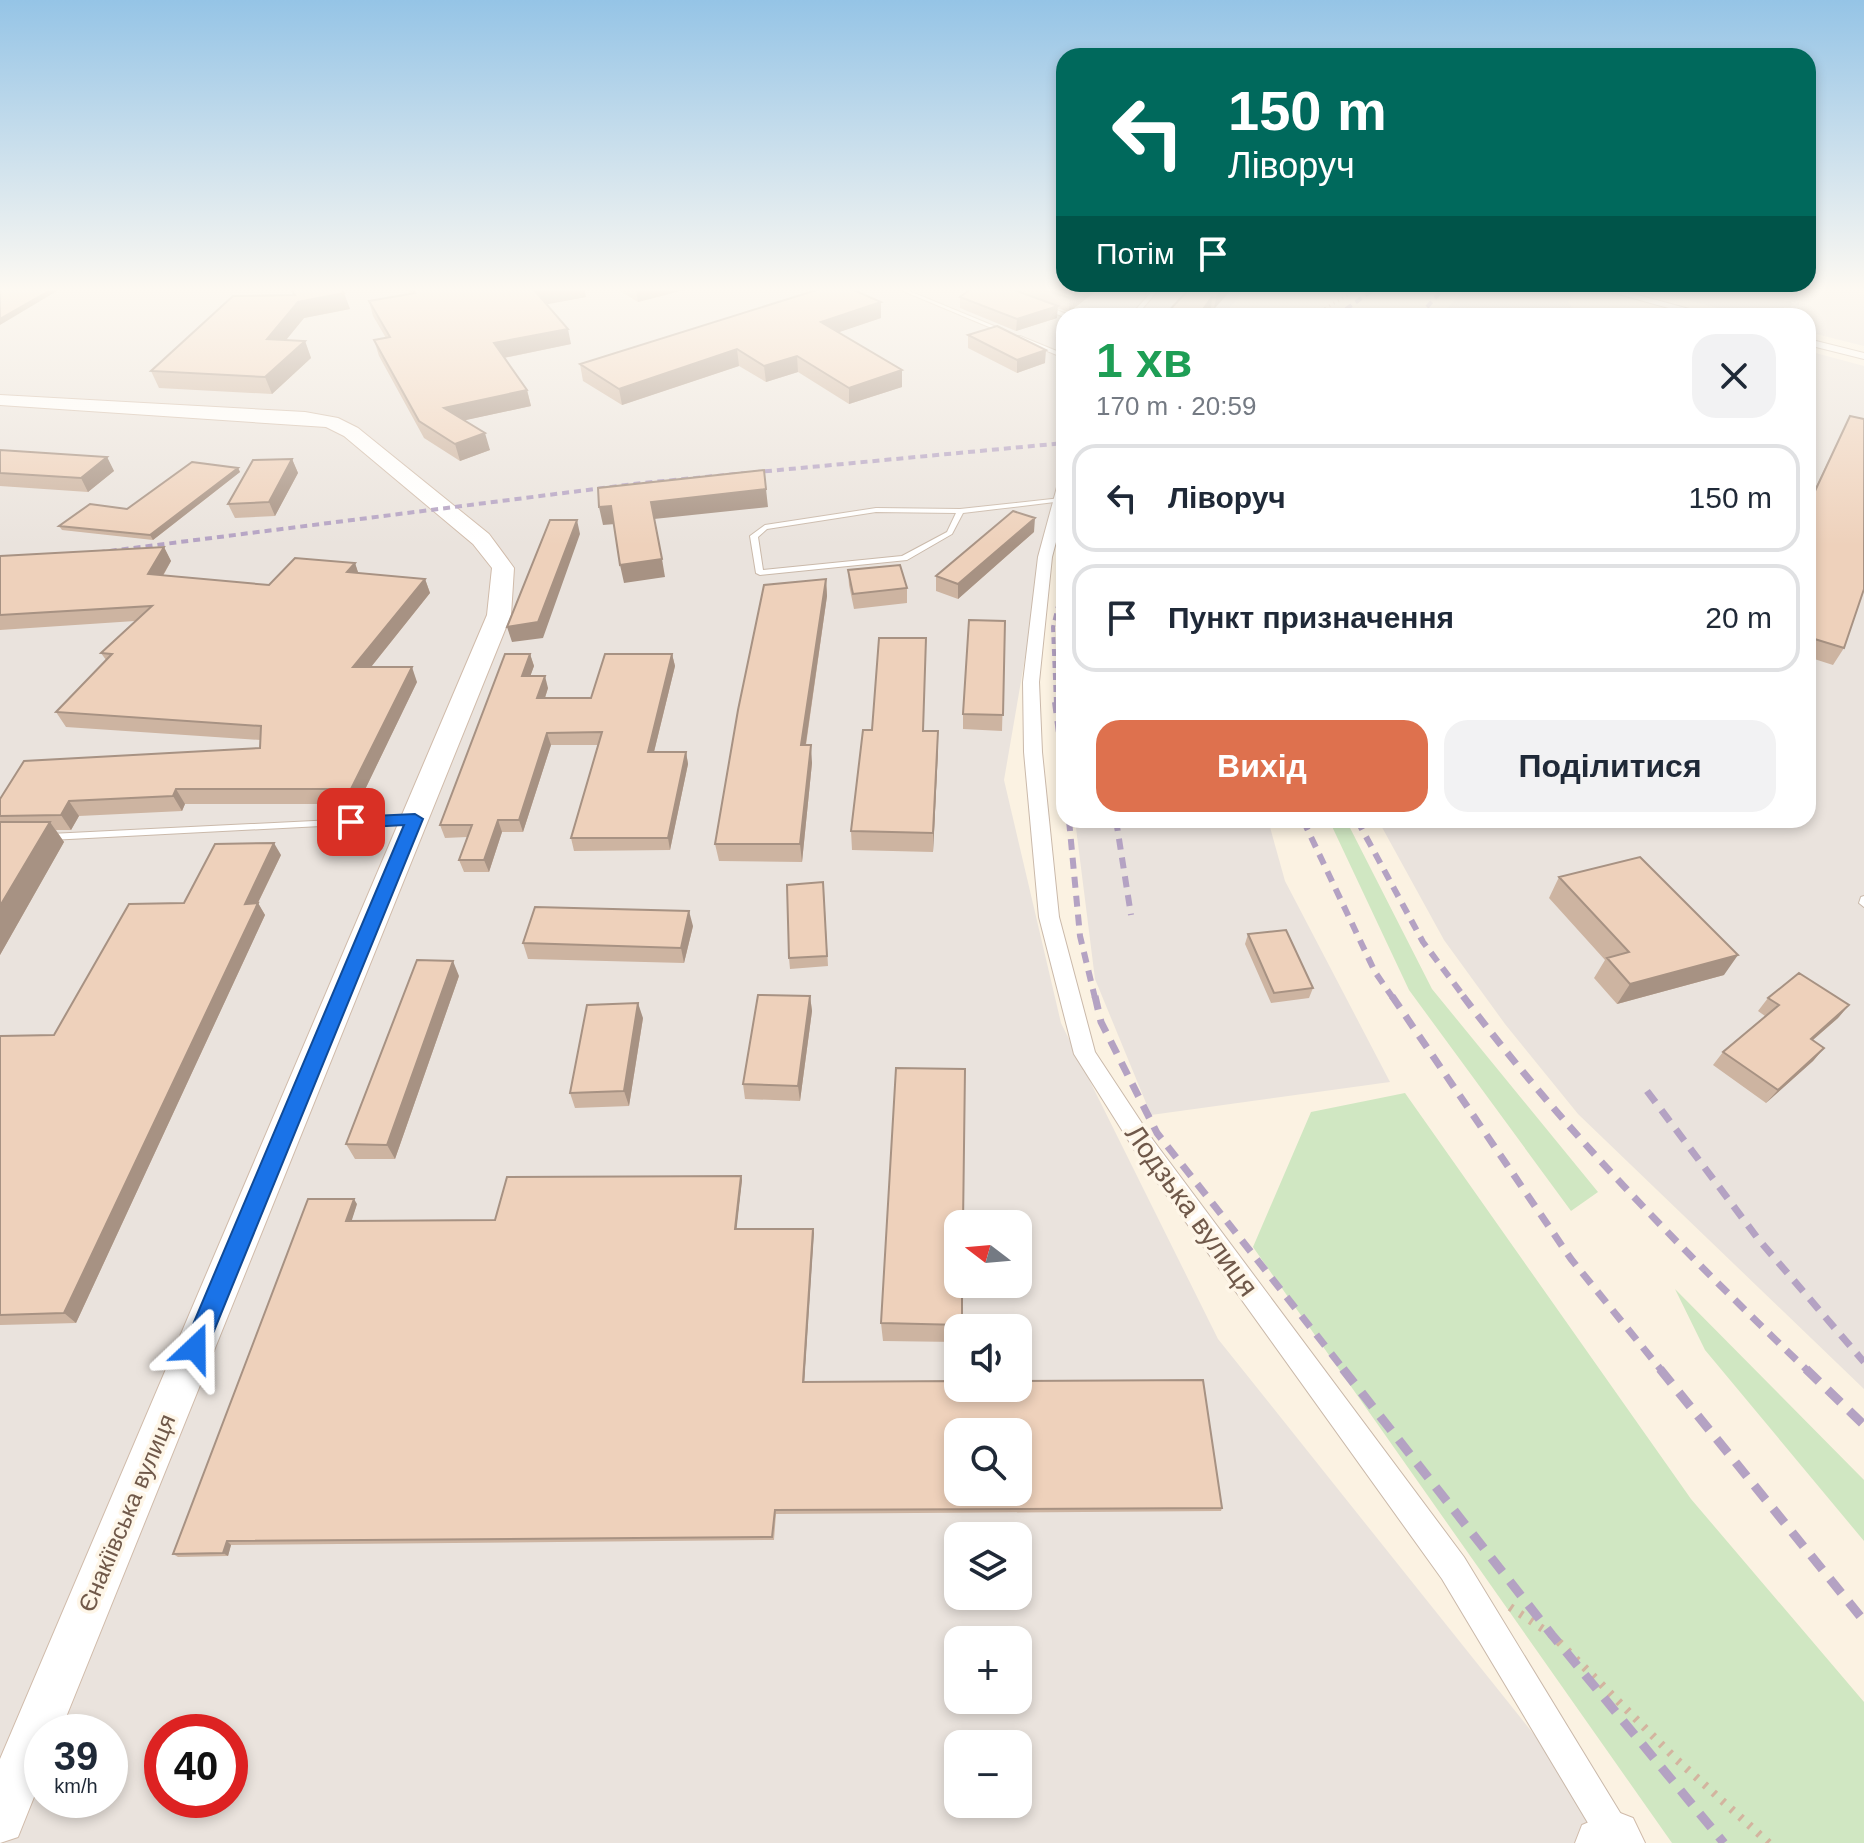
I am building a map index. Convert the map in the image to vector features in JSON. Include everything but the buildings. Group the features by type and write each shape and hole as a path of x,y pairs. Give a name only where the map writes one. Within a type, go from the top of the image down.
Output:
{"street":[{"name":"Єнакіївська вулиця","path":"0,400 331,422 351,432 481,539 503,568 499,615 0,1819"},
{"name":"Лодзька вулиця","path":"1056,516 1045,557 1031,682 1033,752 1049,917 1085,1054 1145,1147 1453,1568 1612,1841"}],"lane":[{"path":"960,511 950,533 904,558 760,573 754,536 765,527 876,510 960,511 1056,495"},
{"path":"43,837 415,819"}],"path":[{"path":"1502,1602 1552,1635 1676,1759 1769,1843"}],"shaded area":[{"path":"0,374 1056,374 1056,506 1050,513 1004,780 1061,1023 1218,1339 1615,1836 1617,1843 0,1843"},
{"path":"1816,374 1864,374 1864,1389 1578,1114 1505,1024 1444,940 1382,828 1816,828"},
{"path":"1076,828 1270,828 1285,881 1390,1082 1151,1115 1095,979"}],"green space":[{"path":"1333,828 1350,828 1432,989 1598,1192 1571,1211 1409,990"},
{"path":"1405,1093 1691,1499 1864,1702 1864,1843 1672,1843 1253,1247 1311,1112"},
{"path":"1675,1289 1864,1480 1864,1541 1705,1350"}],"railway":[{"path":"86,554 642,483 1056,444"},
{"path":"1056,614 1053,627 1056,704"},
{"path":"1055,702 1056,710"},
{"path":"1070,828 1080,936 1095,998"},
{"path":"1117,828 1131,915"},
{"path":"1307,828 1375,972 1393,998"},
{"path":"1361,828 1423,942 1465,998"},
{"path":"1095,996 1101,1022 1157,1133 1345,1371"},
{"path":"1392,996 1571,1259 1662,1371"},
{"path":"1463,996 1543,1096 1628,1191 1808,1371"},
{"path":"1647,1091 1759,1240 1864,1362"},
{"path":"1343,1369 1552,1635 1724,1843"},
{"path":"1660,1369 1864,1621"},
{"path":"1806,1369 1864,1425"}],"route":[{"path":"195,1348 415,819 351,822"}]}
